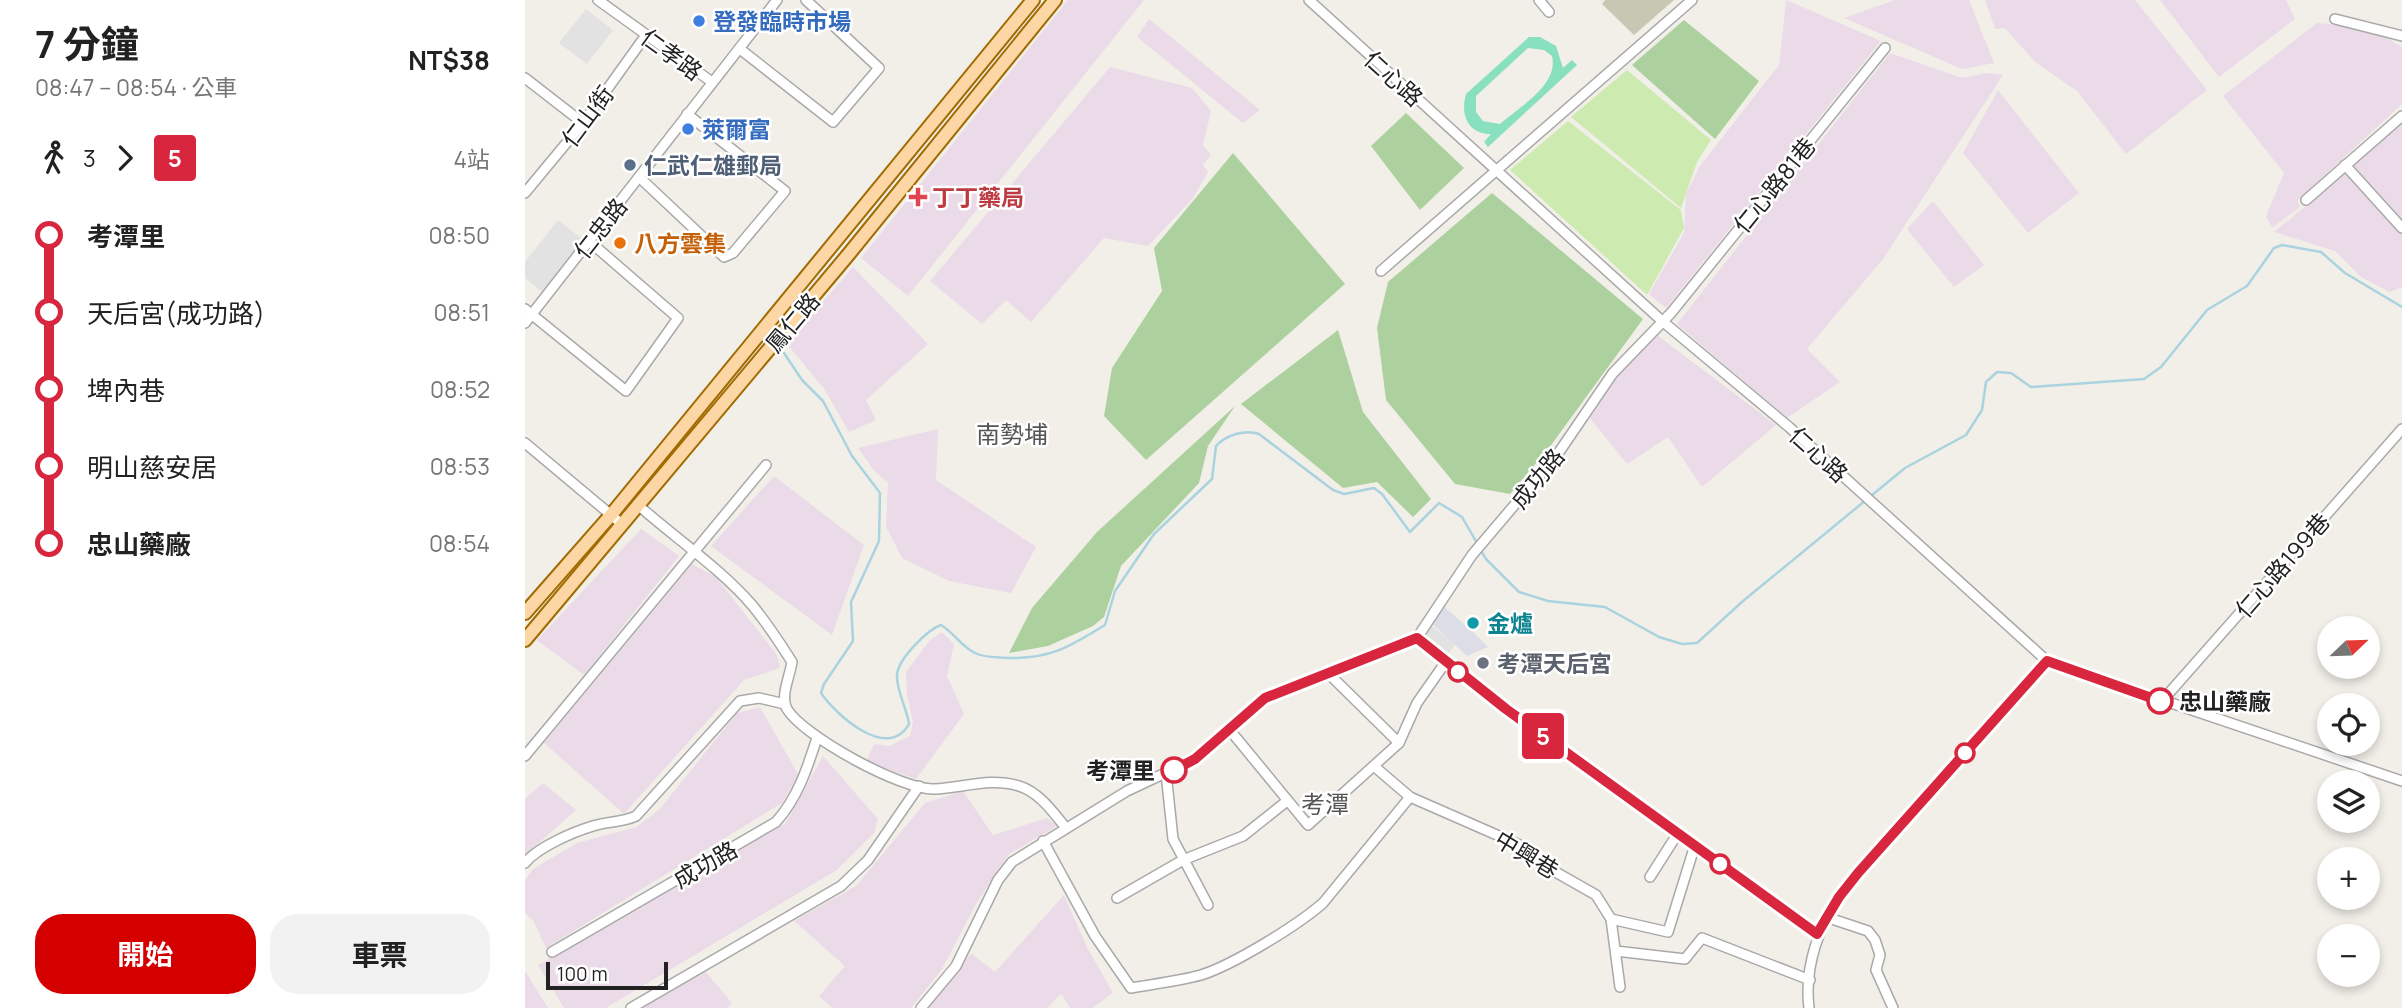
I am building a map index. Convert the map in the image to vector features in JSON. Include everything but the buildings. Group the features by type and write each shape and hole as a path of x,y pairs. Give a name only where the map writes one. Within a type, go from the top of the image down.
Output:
{"main road":[{"name":"鳳仁路","path":"525,613 611,515 1033,0"},
{"name":"鳳仁路","path":"525,640 623,525 1055,0"}],"street":[{"name":"仁孝路","path":"598,0 712,82"},
{"name":"仁忠路","path":"525,323 529,311 589,242 777,0"},
{"path":"740,49 833,122 879,68 806,0"},
{"name":"仁心路","path":"1309,0 1661,320 1864,495 2047,661 2402,781"},
{"path":"1539,0 1549,12"},
{"path":"1381,271 1692,0"},
{"path":"2335,19 2402,36"},
{"name":"仁山街","path":"525,193 583,123 646,36"},
{"name":"仁心路81巷","path":"1661,320 1671,313 1885,48"},
{"path":"525,78 583,123"},
{"path":"639,177 724,257 733,253 785,191 687,114"},
{"path":"2306,200 2402,116"},
{"path":"2345,165 2402,228"},
{"path":"529,311 626,391 678,318 589,242"},
{"name":"成功路","path":"1417,638 1472,555 1557,454 1613,373 1661,320"},
{"name":"仁心路199巷","path":"2162,701 2402,429"},
{"path":"525,443 623,525"},
{"path":"525,756 765,465"},
{"path":"638,505 692,553 714,568 752,605 792,662 785,704"},
{"path":"921,1008 956,966 998,880 1012,862 1128,791 1195,759 1265,698 1330,675 1417,638 1445,663 1695,845 1799,925 1817,934"},
{"path":"1809,1008 1817,934 1826,917 1858,873 2047,661"},
{"path":"1229,729 1308,825 1399,743 1417,703 1445,663"},
{"path":"1330,675 1399,743"},
{"path":"525,863 534,854 591,826 617,823 636,816 740,701 759,698 785,704 803,727 857,762 919,786 932,790 971,783 1017,785 1032,791 1066,828"},
{"name":"成功路","path":"552,952 776,822 789,807 803,781 817,738"},
{"name":"中興巷","path":"1375,767 1410,797 1521,846 1552,870 1596,895 1611,919 1620,987"},
{"path":"1167,773 1174,839 1207,905"},
{"path":"631,1008 841,886 868,860 919,786"},
{"path":"1043,841 1095,936 1131,988 1201,975 1221,967 1307,918 1323,903 1410,797"},
{"path":"1117,898 1183,860 1243,836 1287,801"},
{"path":"1650,877 1678,833"},
{"path":"1611,919 1668,932 1695,845"},
{"path":"1826,917 1868,931 1875,940 1880,955 1876,970 1892,1008"},
{"path":"1616,951 1685,959 1702,938 1810,980"}],"shaded area":[{"path":"1068,0 1144,0 908,296 861,258"},
{"path":"1605,0 1674,0 1634,35 1602,4"},
{"path":"1786,0 1881,41 1666,308 1649,294 1684,233 1686,194 1699,167 1779,65"},
{"path":"1895,0 1969,0 1994,63 1962,69 1844,18"},
{"path":"1985,0 2135,0 2207,90 2126,154 2077,91 2035,62 2005,28 1995,29"},
{"path":"2160,0 2286,0 2295,19 2219,77"},
{"path":"586,9 613,30 587,64 559,43"},
{"path":"1149,19 1260,110 1243,123 1137,37"},
{"path":"2317,23 2340,25 2383,36 2402,47 2402,104 2297,201 2300,207 2272,228 2266,216 2284,173 2223,96"},
{"path":"1890,53 1962,78 1987,73 2003,75 1883,259 1807,349 1840,382 1787,418 1677,324"},
{"path":"1110,67 1192,88 1211,111 1203,145 1211,155 1203,165 1208,172 1193,198 1148,246 1104,238 1031,322 1006,300 982,324 930,281"},
{"path":"1998,90 2079,193 2028,233 1963,153"},
{"path":"2402,122 2402,219 2353,165"},
{"path":"2346,173 2402,233 2402,287 2390,292 2361,277 2335,251 2274,232"},
{"path":"1933,201 1984,265 1954,287 1907,229"},
{"path":"558,220 585,241 544,293 525,278 525,262"},
{"path":"853,267 928,344 866,400 876,420 849,432 825,390 787,344"},
{"path":"1657,335 1776,425 1702,487 1668,437 1627,464 1590,418 1620,374"},
{"path":"938,429 936,480 1036,547 1011,593 949,581 902,558 886,527 888,482 875,472 858,448"},
{"path":"774,476 864,545 832,635 711,546"},
{"path":"641,529 679,556 584,675 537,640"},
{"path":"692,564 716,577 777,655 780,668 744,680 624,814 544,743"},
{"path":"1440,603 1488,647 1467,656 1429,621"},
{"path":"1430,624 1455,645 1444,659 1425,643 1424,634"},
{"path":"942,632 954,644 947,676 964,714 916,779 866,762 874,744 889,746 910,736 913,722 906,672 930,640"},
{"path":"760,707 799,776 782,803 546,948 533,920 525,913 525,880 533,869 577,843 636,827 659,810 737,713"},
{"path":"823,756 878,819 874,833 837,870 606,1008 564,1008 538,965 785,824"},
{"path":"543,783 576,810 525,855 525,799"},
{"path":"963,791 993,835 1047,818 1057,826 1009,854 977,902 942,969 911,1008 832,1008 819,996 845,966 794,921 856,886 925,803"},
{"path":"1064,895 1087,947 1113,993 1092,1008 1070,1008 1061,994 1047,1008 929,1008 971,953 995,972"},
{"path":"525,971 548,1008 525,1008"},
{"path":"705,971 732,1003 727,1008 642,1008"}],"green space":[{"path":"1684,20 1759,81 1715,139 1632,65"},
{"path":"1529,37 1540,37 1556,46 1563,68 1572,60 1577,65 1488,147 1484,142 1491,134 1471,127 1465,116 1466,94","holes":["1528,48 1544,50 1552,56 1553,67 1544,86 1500,124 1483,121 1476,112 1476,96"]},
{"path":"1627,70 1711,140 1697,162 1681,208 1571,117"},
{"path":"1406,113 1464,168 1420,210 1371,146"},
{"path":"1568,121 1681,210 1684,228 1647,295 1510,170"},
{"path":"1233,153 1345,284 1146,460 1104,416 1112,368 1162,291 1154,248"},
{"path":"1492,193 1643,319 1549,448 1510,494 1455,484 1386,400 1377,328 1388,282"},
{"path":"1338,330 1363,412 1431,499 1413,517 1377,482 1343,488 1241,404"},
{"path":"1235,406 1208,446 1199,483 1121,566 1104,617 1093,626 1048,646 1009,653 1032,608 1097,532"}],"waterway":[{"path":"1480,549 1486,559 1519,592 1548,601 1605,607 1659,637 1682,644 1697,643 1743,601 1905,468 1966,435 1982,410 1986,382 1997,372 2011,373 2031,387 2144,379 2161,367 2207,310 2247,286 2274,248 2282,245 2321,252 2345,273 2402,307"},
{"path":"784,353 802,380 823,401 852,456 880,493 879,541 851,602 853,641 824,684 821,693 850,722 876,737 889,738 900,734 909,724 898,687 899,668 914,646 941,625 975,653 987,657 1008,658 1048,654 1081,640 1105,625 1115,591 1154,534 1212,479 1216,446 1236,434 1259,434 1333,490 1344,494 1374,488 1382,494 1410,532 1439,503 1462,517 1477,543"}],"bus line":[{"name":"5","path":"1174,770 1195,759 1265,698 1417,638 1506,709 1695,845 1799,925 1817,934 1839,897 1858,873 2047,661 2160,701"}],"place":[{"name":"登發臨時市場","path":"699,21"},
{"name":"萊爾富","path":"688,129"},
{"name":"仁武仁雄郵局","path":"630,165"},
{"name":"丁丁藥局","path":"918,197"},
{"name":"八方雲集","path":"620,243"},
{"name":"金爐","path":"1473,623"},
{"name":"考潭天后宮","path":"1483,663"},
{"name":"忠山藥廠","path":"2160,701"},
{"name":"考潭里","path":"1174,770"}],"district":[{"name":"南勢埔","path":"1012,433"},
{"name":"考潭","path":"1325,803"}]}
